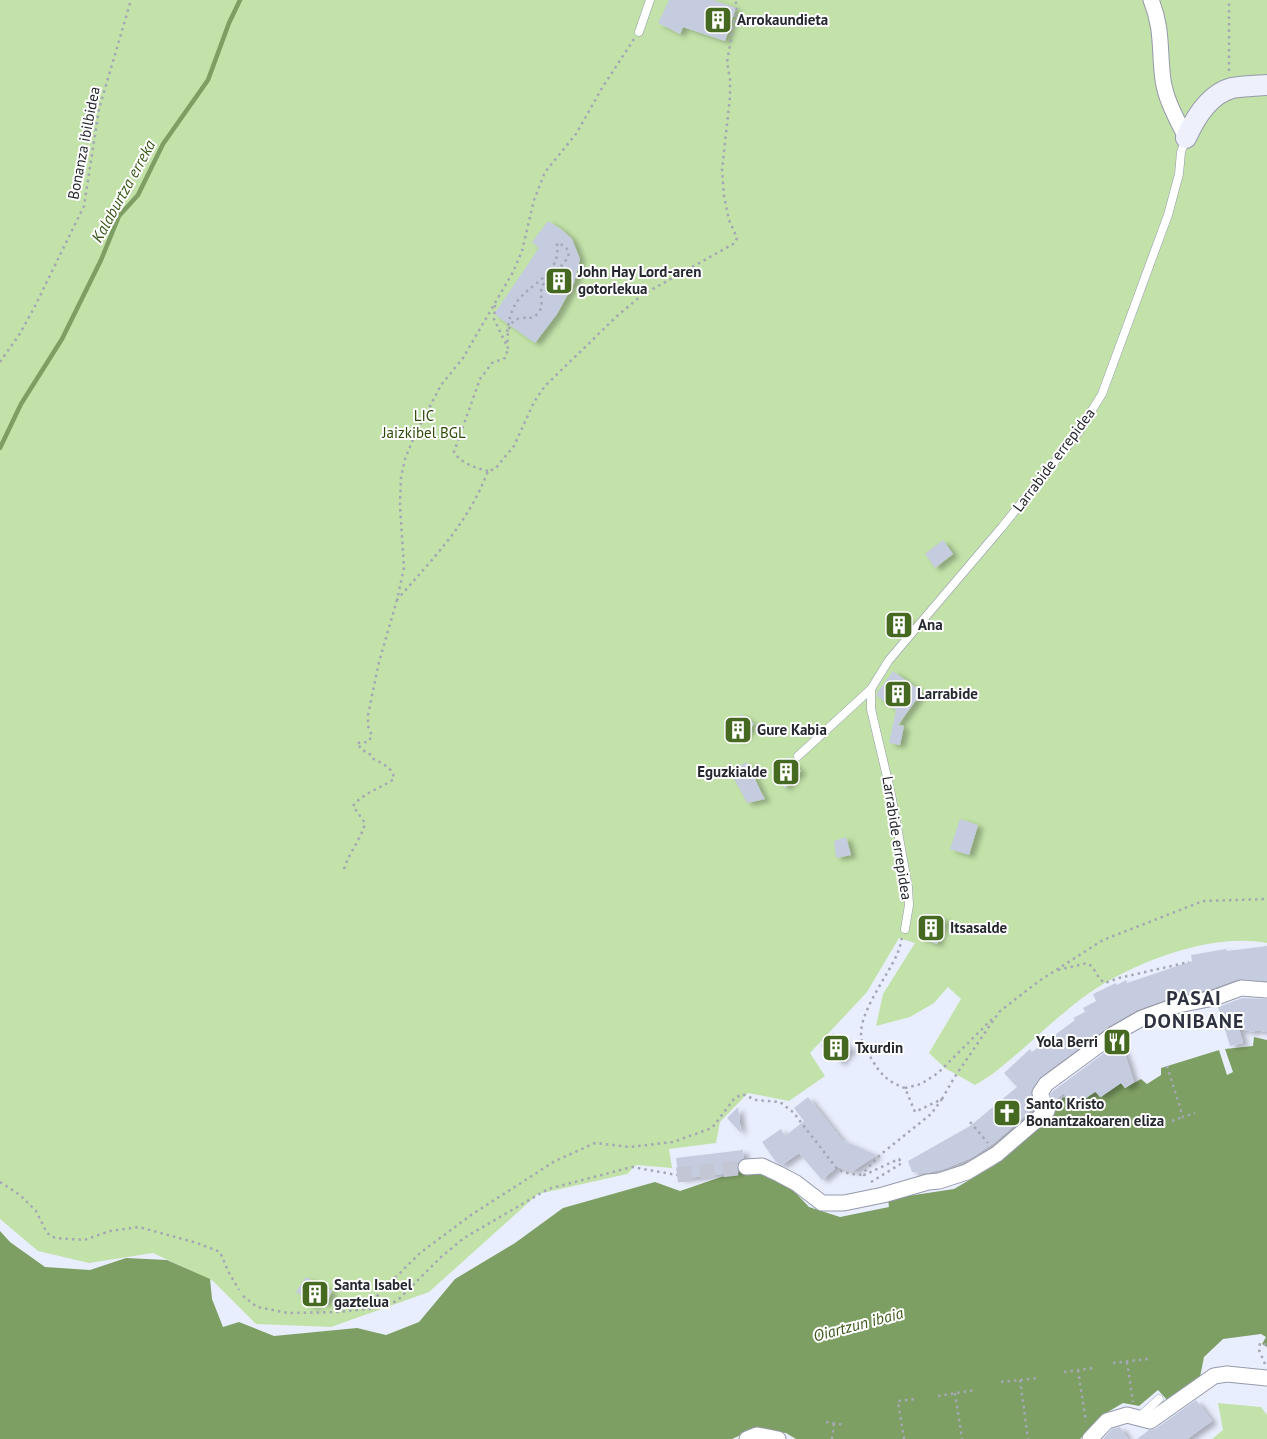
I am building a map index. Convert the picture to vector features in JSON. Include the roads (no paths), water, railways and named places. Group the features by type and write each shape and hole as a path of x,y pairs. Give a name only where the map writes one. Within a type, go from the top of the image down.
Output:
{"street":[{"path":"1151,0 1156,12 1161,35 1163,81 1170,104 1186,138"},
{"name":"Larrabide errepidea","path":"1186,138 1198,114 1221,92 1232,88 1267,85"},
{"path":"746,1167 762,1166 779,1174 822,1203 844,1203 883,1195 967,1172 997,1154 1046,1111 1040,1093 1046,1084 1114,1034 1142,1018 1178,1006 1214,998 1241,988 1267,990"},
{"path":"1089,1435 1107,1421 1136,1412 1150,1421 1214,1376 1227,1374 1267,1378"},
{"path":"747,1439 757,1435 778,1439"}],"lane":[{"path":"639,32 650,0"},
{"name":"Larrabide errepidea","path":"798,756 872,689 889,660 1002,527 1078,433 1102,394 1168,215 1186,138"},
{"name":"Larrabide errepidea","path":"872,689 871,709 891,794 908,887 909,905 905,928"},
{"path":"1136,1412 1159,1399"}],"water":[{"name":"Oiartzun ibaia","path":"1254,1037 1267,1040 1267,1347 1262,1344 1266,1337 1261,1334 1223,1339 1204,1357 1200,1377 1168,1401 1158,1390 1139,1406 1123,1403 1101,1416 1080,1439 796,1439 786,1433 752,1430 732,1439 0,1439 0,1231 10,1242 45,1267 90,1270 126,1258 167,1260 210,1279 212,1299 223,1327 239,1322 274,1336 357,1328 386,1335 419,1322 455,1279 515,1243 563,1208 655,1182 680,1191 730,1174 750,1170 789,1186 809,1207 840,1217 889,1207 888,1199 954,1189 995,1165 1055,1113 1050,1109 1064,1097 1073,1105 1096,1092 1101,1097 1121,1083 1125,1088 1141,1079 1147,1084 1161,1075 1161,1068 1219,1050 1227,1075 1233,1072 1225,1049 1253,1046"}],"waterway":[{"name":"Kalaburtza erreka","path":"0,448 21,404 62,339 101,260 119,216 138,195 163,144 208,80 229,23 240,0"}],"tunnel":[{"path":"677,1175 746,1167"}],"place":[{"name":"Arrokaundieta","path":"718,20"},
{"name":"John Hay Lord-aren gotorlekua","path":"559,281"},
{"name":"Ana","path":"899,625"},
{"name":"Larrabide","path":"898,694"},
{"name":"Gure Kabia","path":"738,730"},
{"name":"Eguzkialde","path":"786,772"},
{"name":"Itsasalde","path":"931,928"},
{"name":"Yola Berri","path":"1117,1042"},
{"name":"Txurdin","path":"836,1048"},
{"name":"Santo Kristo Bonantzakoaren eliza","path":"1007,1113"},
{"name":"Santa Isabel gaztelua","path":"315,1294"}],"district":[{"name":"PASAI DONIBANE","path":"1194,1010"}],"park label":[{"name":"LIC Jaizkibel BGL","path":"424,424"}]}
